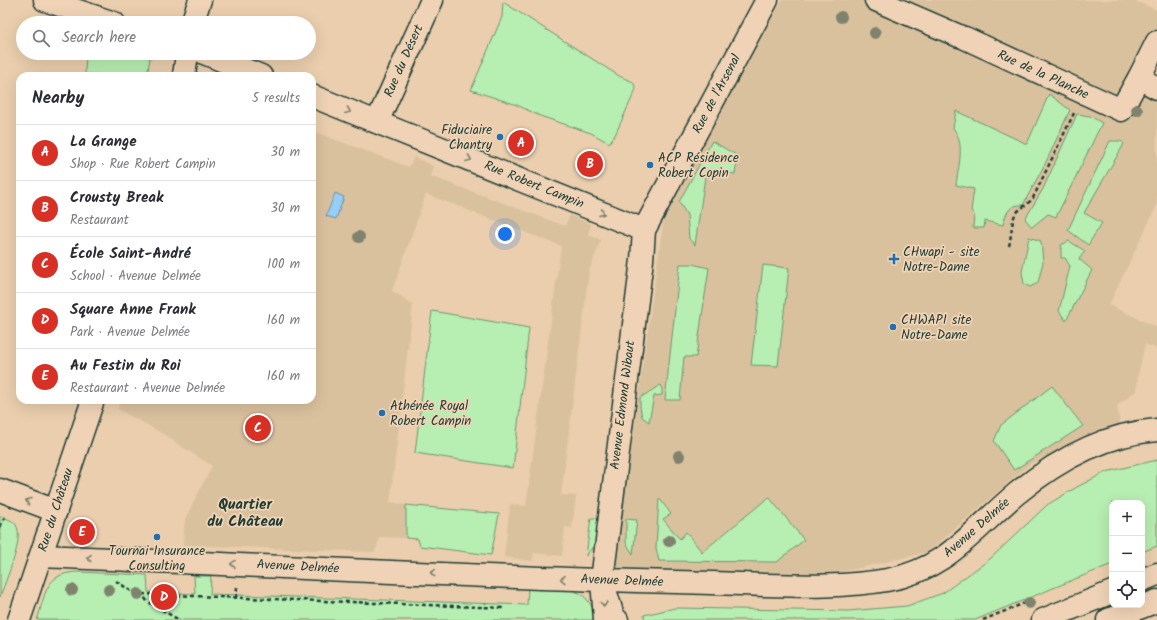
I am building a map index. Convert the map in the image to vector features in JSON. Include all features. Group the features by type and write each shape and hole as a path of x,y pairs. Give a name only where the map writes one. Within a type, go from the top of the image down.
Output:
{"street":[{"path":"44,0 93,16"},
{"path":"194,16 200,0"},
{"name":"Rue du Désert","path":"377,122 432,0"},
{"name":"Rue de l'Arsenal","path":"644,230 767,0"},
{"name":"Rue de la Planche","path":"876,0 962,37 1094,99 1121,110 1148,83"},
{"path":"1148,83 1157,42"},
{"path":"185,72 186,60"},
{"path":"221,60 251,72"},
{"name":"Rue Robert Campin","path":"316,98 644,230"},
{"name":"Avenue Edmond Wibaut","path":"605,620 602,580 642,260 644,230"},
{"name":"Rue du Château","path":"19,620 92,404"},
{"name":"Avenue Delmée","path":"41,556 602,580 814,586 884,581 904,576 943,559 966,542 1018,492 1061,462 1081,451 1117,436 1157,430"},
{"path":"0,490 56,511"},
{"path":"1145,579 1157,574"},
{"name":"Avenue Edmond Wibaut","path":"602,580 613,616 617,620"},
{"path":"1043,620 1109,593"},
{"path":"1108,620 1157,601"}],"path":[{"path":"1008,246 1014,216 1026,207 1033,198 1076,110 1094,99"},
{"path":"0,527 8,511"},
{"path":"112,579 137,595 504,608"},
{"path":"142,594 147,601 179,620"}],"shaded area":[{"name":"CHwapi - site Notre-Dame","path":"782,0 1133,0 1157,10 1157,205 1109,305 1157,327 1157,349 1145,344 1136,391 1117,406 1120,423 1030,464 928,552 830,575 613,571 664,217"},
{"path":"316,132 409,167 414,157 433,166 430,176 565,226 570,215 591,224 588,235 601,240 589,271 561,495 576,496 572,528 565,527 562,556 534,553 532,561 504,557 510,504 526,506 561,246 426,194 392,291 413,304 390,502 406,505 406,538 380,537 375,552 183,545 185,519 212,466 167,436 118,409 119,404 316,404"}],"green space":[{"path":"503,2 619,76 633,82 636,89 615,135 609,143 591,133 540,116 517,105 471,90 502,17"},
{"path":"86,60 150,60 148,72 85,72"},
{"path":"1049,94 1070,110 1046,162 1023,205 1014,206 1009,210 1003,225 985,221 984,228 973,228 974,214 971,211 974,189 956,185 960,148 957,134 953,128 956,111 1027,144"},
{"path":"1077,114 1090,116 1102,123 1056,217 1048,214 1032,227 1025,219 1043,189"},
{"path":"712,141 738,156 735,174 706,170 695,245 689,239 687,215 679,202"},
{"path":"1110,141 1121,141 1124,144 1084,213 1102,223 1088,245 1068,230"},
{"path":"1029,237 1041,241 1043,262 1038,283 1030,287 1024,284 1022,272"},
{"path":"1069,241 1085,251 1079,259 1092,270 1066,321 1059,311 1070,266 1065,258 1061,258 1061,245"},
{"path":"680,264 692,264 709,268 696,357 684,357 680,400 665,400"},
{"path":"763,265 789,268 778,366 751,365"},
{"path":"432,311 529,328 513,468 415,453"},
{"path":"660,385 662,395 654,396 649,422 642,417 640,398"},
{"path":"1052,386 1083,426 1014,470 994,441 1001,425"},
{"path":"1157,460 1157,546 1145,551 1145,500 1109,500 1109,565 975,620 645,620 644,615 675,608 848,611 907,606 943,593 990,559 1047,505 1106,472"},
{"path":"769,497 804,540 777,562 659,561 656,548 659,498 671,514 663,519 680,539 686,532 702,552"},
{"path":"406,505 499,514 491,555 420,546 418,539 406,538"},
{"path":"0,516 9,519 16,525 18,540 10,571 0,597"},
{"path":"591,518 602,518 596,542 586,556"},
{"path":"626,519 637,520 633,554 626,543"},
{"path":"78,572 147,575 148,592 195,594 194,576 211,576 210,594 527,605 528,588 561,589 579,593 586,599 592,608 596,620 37,620 48,586 59,576 67,573"}],"water":[{"path":"335,193 344,197 336,219 326,216"}],"place":[{"name":"Fiduciaire Chantry","path":"500,137"},
{"name":"La Grange","path":"521,143"},
{"name":"Crousty Break","path":"590,164"},
{"name":"ACP Résidence Robert Copin","path":"650,165"},
{"name":"CHwapi - site Notre-Dame","path":"894,259"},
{"name":"CHWAPI site Notre-Dame","path":"893,327"},
{"name":"Athénée Royal Robert Campin","path":"382,413"},
{"name":"École Saint-André","path":"258,428"},
{"name":"Au Festin du Roi","path":"82,532"},
{"name":"Tournai Insurance Consulting","path":"157,537"},
{"name":"Square Anne Frank","path":"164,597"}],"district":[{"name":"Quartier du Château","path":"245,514"}]}
